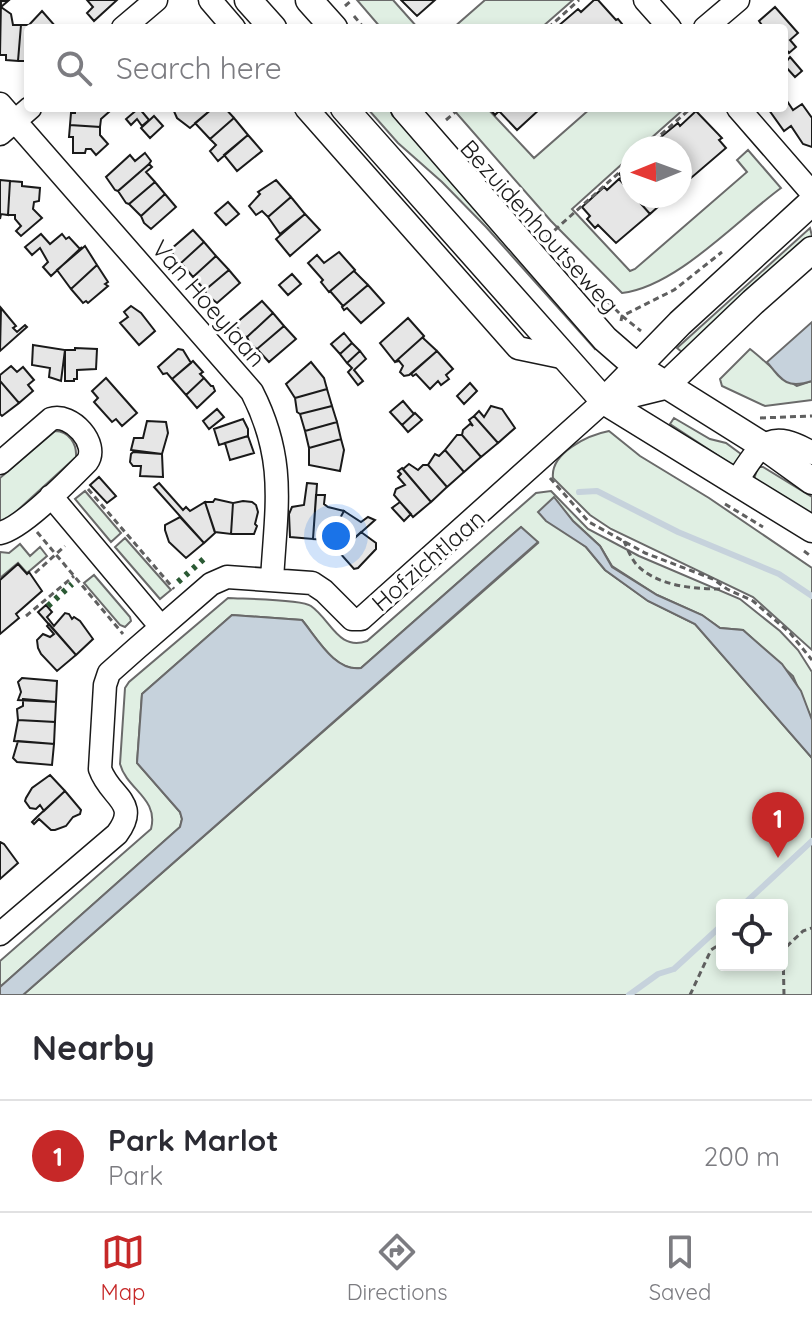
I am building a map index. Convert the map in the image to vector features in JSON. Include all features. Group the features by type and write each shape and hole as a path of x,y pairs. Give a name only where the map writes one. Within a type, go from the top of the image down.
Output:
{"main road":[{"path":"248,0 269,24"},
{"path":"309,0 339,17"},
{"path":"348,112 604,401 812,529"},
{"name":"Bezuidenhoutseweg","path":"407,112 605,339 665,386 762,445 812,481"},
{"name":"Hofzichtlaan","path":"604,401 661,342 812,202"},
{"name":"Hofzichtlaan","path":"604,401 665,386 812,250"}],"street":[{"path":"128,24 156,0"},
{"path":"210,0 231,24"},
{"path":"645,0 666,24"},
{"path":"710,24 738,0"},
{"path":"310,112 518,348 566,358"},
{"path":"741,112 812,193"},
{"name":"Van Hoeylaan","path":"11,116 252,392 272,440 278,477 272,580"},
{"name":"Hofzichtlaan","path":"0,934 126,823 127,811 123,801 104,781 100,769 105,685 109,673 136,649 211,584 227,577 312,583 352,619 361,619 604,401"},
{"path":"0,533 11,530 51,496 92,456 92,449 69,420 63,417 51,419 3,453"},
{"name":"Bezuidenhoutseweg","path":"762,445 775,440 797,445 812,453"},
{"path":"735,483 762,445"},
{"path":"51,496 161,627"}],"path":[{"path":"339,17 352,0"},
{"path":"552,24 579,0"},
{"name":"Bezuidenhoutseweg","path":"440,114 446,120 455,112"},
{"path":"660,136 686,112"},
{"path":"547,237 620,172"},
{"path":"622,316 674,290 722,252"},
{"name":"Bezuidenhoutseweg","path":"577,271 622,316 661,342"},
{"path":"760,418 811,414"},
{"path":"537,463 589,522 645,553 713,579 753,601 790,633 812,660"},
{"path":"75,474 187,605"},
{"path":"25,518 136,649"},
{"path":"35,573 81,532"},
{"path":"118,540 126,533"},
{"path":"624,541 636,564 661,579 686,588 727,589"},
{"path":"26,616 74,576"},
{"path":"788,945 803,931 812,928"},
{"path":"690,995 711,950 716,947"},
{"path":"783,971 784,995"}],"green space":[{"path":"357,0 393,0 414,24 378,24"},
{"path":"485,0 573,0 546,24 458,24"},
{"path":"371,112 393,112 598,346 595,349 486,227 398,143"},
{"path":"456,112 491,112 534,158 586,112 680,112 654,136 620,136 620,166 572,209 630,271 747,172 737,160 748,150 781,188 684,266 663,279 622,293 551,221"},
{"path":"810,228 812,236 683,353 677,348"},
{"path":"750,349 797,386 812,381 812,400 765,406 722,386 720,379"},
{"path":"674,418 710,439 726,443 741,454 742,460 737,468 670,424"},
{"path":"55,431 71,439 76,457 7,520 0,521 0,478"},
{"path":"609,431 640,456 709,498 812,568 812,650 753,597 611,529 590,515 553,478 554,469 564,453 581,441"},
{"path":"758,467 763,467 812,497 812,516 754,479"},
{"path":"85,491 121,533 111,542 75,499"},
{"path":"551,491 588,529 639,556 740,599 780,631 798,650 812,672 812,720 793,676 743,630 720,628 702,615 657,595 612,566 600,546 554,498 539,512 586,547 605,570 648,601 695,624 812,758 812,995 23,995 538,543 521,527 361,668 343,665 335,659 302,620 232,615 142,694 137,763 180,812 180,827 0,987 0,961 151,829 151,809 120,764 125,688 129,682 228,598 305,604 318,612 342,638 357,643 367,641 536,493"},
{"path":"125,538 171,590 160,599 115,547"},
{"path":"20,544 30,556 40,547 47,556 27,573 18,563 0,578 0,552 9,553"},
{"path":"94,575 130,617 131,621 125,627 84,583"}],"shaded area":[{"path":"812,322 812,381 791,384 767,362"},
{"path":"554,497 573,521 600,546 612,567 657,595 702,615 720,628 743,630 782,664 801,691 812,720 812,758 695,624 648,601 605,570 586,547 546,521 538,512"},
{"path":"521,527 538,542 23,995 0,995 0,987 180,827 180,812 137,763 142,694 232,615 302,620 335,659 343,665 361,668"}],"building":[{"path":"87,0 117,0 94,21 87,13 93,7"},
{"path":"401,0 435,0 417,16"},
{"path":"598,0 622,24 560,24 578,9 581,12"},
{"path":"1,1 8,1 1,7 11,14 13,25 21,25 18,61 6,60 6,55 0,55"},
{"path":"775,7 798,33 790,40 796,47 788,52 788,24 761,24 759,21"},
{"path":"42,11 53,24 30,24"},
{"path":"21,25 24,25 24,61 18,61"},
{"path":"790,57 802,71 795,77 788,69"},
{"path":"788,102 793,110 802,104 812,118 812,147 803,144 791,126 784,131 770,112 788,112"},
{"path":"109,112 101,119 100,127 70,125 71,113"},
{"path":"134,112 142,112 149,120 142,126 137,119 131,125 126,119"},
{"path":"174,112 208,112 190,128"},
{"path":"208,112 229,112 234,118 210,139 195,123"},
{"path":"500,112 537,112 517,130"},
{"path":"697,112 722,138 719,140 726,148 692,177 692,136 662,136 678,123 680,126"},
{"path":"154,116 163,126 150,138 141,128"},
{"path":"234,118 248,135 218,161 210,151 216,145 210,139"},
{"path":"70,125 100,127 100,135 108,144 96,155 91,149 86,149 85,153 73,153"},
{"path":"248,135 262,151 237,171 224,155"},
{"path":"145,153 151,161 149,164 118,191 115,190 106,177 130,155 135,161"},
{"path":"149,164 152,167 146,172 155,182 129,204 126,203 118,191"},
{"path":"619,179 620,208 645,208 650,214 616,243 598,225 595,228 582,207 604,187 607,190"},
{"path":"0,180 10,181 8,215 1,214 0,219"},
{"path":"276,180 291,197 268,217 262,211 256,215 249,206 260,194 258,192"},
{"path":"10,181 40,188 39,201 34,202 33,209 42,218 21,236 16,231 21,226 15,215 8,215"},
{"path":"155,182 165,194 141,216 129,204"},
{"path":"165,194 176,207 151,229 141,216"},
{"path":"291,197 305,214 280,234 268,217"},
{"path":"228,202 239,214 226,225 215,213"},
{"path":"305,214 320,230 290,256 276,239"},
{"path":"193,230 204,242 181,263 170,250"},
{"path":"41,234 50,244 62,234 80,249 51,276 43,267 48,262 40,248 32,255 25,247"},
{"path":"204,242 216,256 193,277 181,263"},
{"path":"85,246 97,265 71,289 57,270"},
{"path":"339,252 355,270 329,292 308,263 317,255 324,263"},
{"path":"216,256 229,270 205,290 193,277"},
{"path":"97,265 108,286 88,303 83,303 71,289"},
{"path":"229,270 240,283 217,303 205,290"},
{"path":"355,270 368,285 343,306 330,291"},
{"path":"292,274 301,284 288,295 279,285"},
{"path":"368,285 384,303 361,323 347,308 344,310 342,307"},
{"path":"262,301 273,313 247,337 243,336 235,324"},
{"path":"131,306 155,331 139,345 120,323 128,317 124,312"},
{"path":"1,308 16,326 13,328 17,332 25,325 27,327 0,351"},
{"path":"273,313 284,326 257,349 247,337"},
{"path":"408,318 424,336 395,362 380,343"},
{"path":"284,326 296,339 269,362 257,349"},
{"path":"344,333 352,343 340,354 331,344"},
{"path":"424,336 437,351 404,376 400,372 403,366 399,361 395,362"},
{"path":"352,343 360,351 347,363 340,354"},
{"path":"33,345 65,350 61,381 49,377 50,368 32,365"},
{"path":"97,349 96,369 77,370 77,379 65,381 65,350"},
{"path":"178,349 183,350 191,363 172,379 158,367"},
{"path":"360,351 366,359 354,370 363,381 358,385 348,372 352,368 347,363"},
{"path":"437,351 453,369 446,375 449,379 441,385 438,381 430,389 416,374 411,374"},
{"path":"193,361 203,372 200,374 204,378 186,395 172,379"},
{"path":"311,362 324,378 327,389 295,398 286,384"},
{"path":"11,366 17,372 23,367 34,380 28,385 33,391 19,403 0,381 0,375"},
{"path":"106,378 137,413 122,426 116,419 112,422 94,402 98,398 92,391"},
{"path":"204,378 215,391 197,408 186,395"},
{"path":"0,381 19,403 2,416 0,414"},
{"path":"470,383 477,391 464,404 457,396"},
{"path":"327,389 332,406 300,414 297,412 295,398"},
{"path":"403,401 414,414 402,425 390,412"},
{"path":"332,406 337,422 305,431 300,414"},
{"path":"491,406 502,409 515,428 498,443 474,416 479,411 484,417"},
{"path":"217,409 224,417 209,429 203,421"},
{"path":"415,413 422,420 408,432 402,425"},
{"path":"474,416 498,443 481,457 462,435 470,424 473,426 469,420"},
{"path":"243,419 248,436 219,445 214,429"},
{"path":"147,421 166,422 168,433 162,454 131,450 134,438 143,438"},
{"path":"337,422 341,439 309,448 305,431"},
{"path":"457,435 462,435 481,457 464,472 445,450"},
{"path":"248,436 254,453 230,460 225,443"},
{"path":"341,439 344,450 340,471 309,465 309,448"},
{"path":"445,450 464,472 447,487 428,465 435,454 439,456"},
{"path":"133,452 162,454 163,477 140,476 141,466 133,466 130,462"},
{"path":"409,464 418,470 428,465 447,487 431,502 403,469"},
{"path":"402,468 431,502 413,517 394,495 396,489 405,485 398,477 401,474 398,471"},
{"path":"99,477 116,496 107,503 90,485"},
{"path":"159,483 183,510 186,507 190,511 205,502 215,533 204,543 154,487"},
{"path":"307,483 317,484 313,539 290,537 289,514 292,507 304,505"},
{"path":"316,495 325,495 324,504 328,507 344,511 328,540 313,539"},
{"path":"215,499 233,503 231,534 215,532 205,502"},
{"path":"243,501 256,505 257,526 254,534 231,534 233,503"},
{"path":"400,502 411,514 404,521 392,508"},
{"path":"344,511 361,522 368,517 375,520 339,552 328,540"},
{"path":"180,517 204,543 186,558 169,542 165,530 165,525"},
{"path":"361,532 376,543 376,549 354,569 339,552"},
{"path":"18,564 27,574 29,572 42,591 16,614 19,618 0,634 0,580"},
{"path":"46,605 52,612 47,617 54,626 65,613 69,614 72,619 74,617 80,621 93,639 76,655 38,612"},
{"path":"49,624 76,655 57,671 38,648 37,640 43,634 50,637 54,634 47,626"},
{"path":"22,678 57,681 56,702 18,700 21,692 18,682"},
{"path":"23,699 56,702 55,722 18,720 17,709 23,706"},
{"path":"18,720 55,722 54,744 14,741"},
{"path":"18,741 54,744 52,765 17,762 13,758"},
{"path":"50,775 65,791 44,811 40,805 36,809 30,808 25,801 32,788"},
{"path":"65,791 81,810 80,814 66,826 55,830 39,819 34,824 32,822 37,817"},
{"path":"0,842 18,863 0,879"}],"waterway":[{"path":"579,492 597,491 678,532 779,574 812,596"},
{"path":"749,899 812,841"},
{"path":"629,995 658,974 674,969 716,930"}],"hedge":[{"path":"178,582 206,557"},
{"path":"48,606 72,584"}],"place":[{"name":"Park Marlot","path":"778,858"}]}
